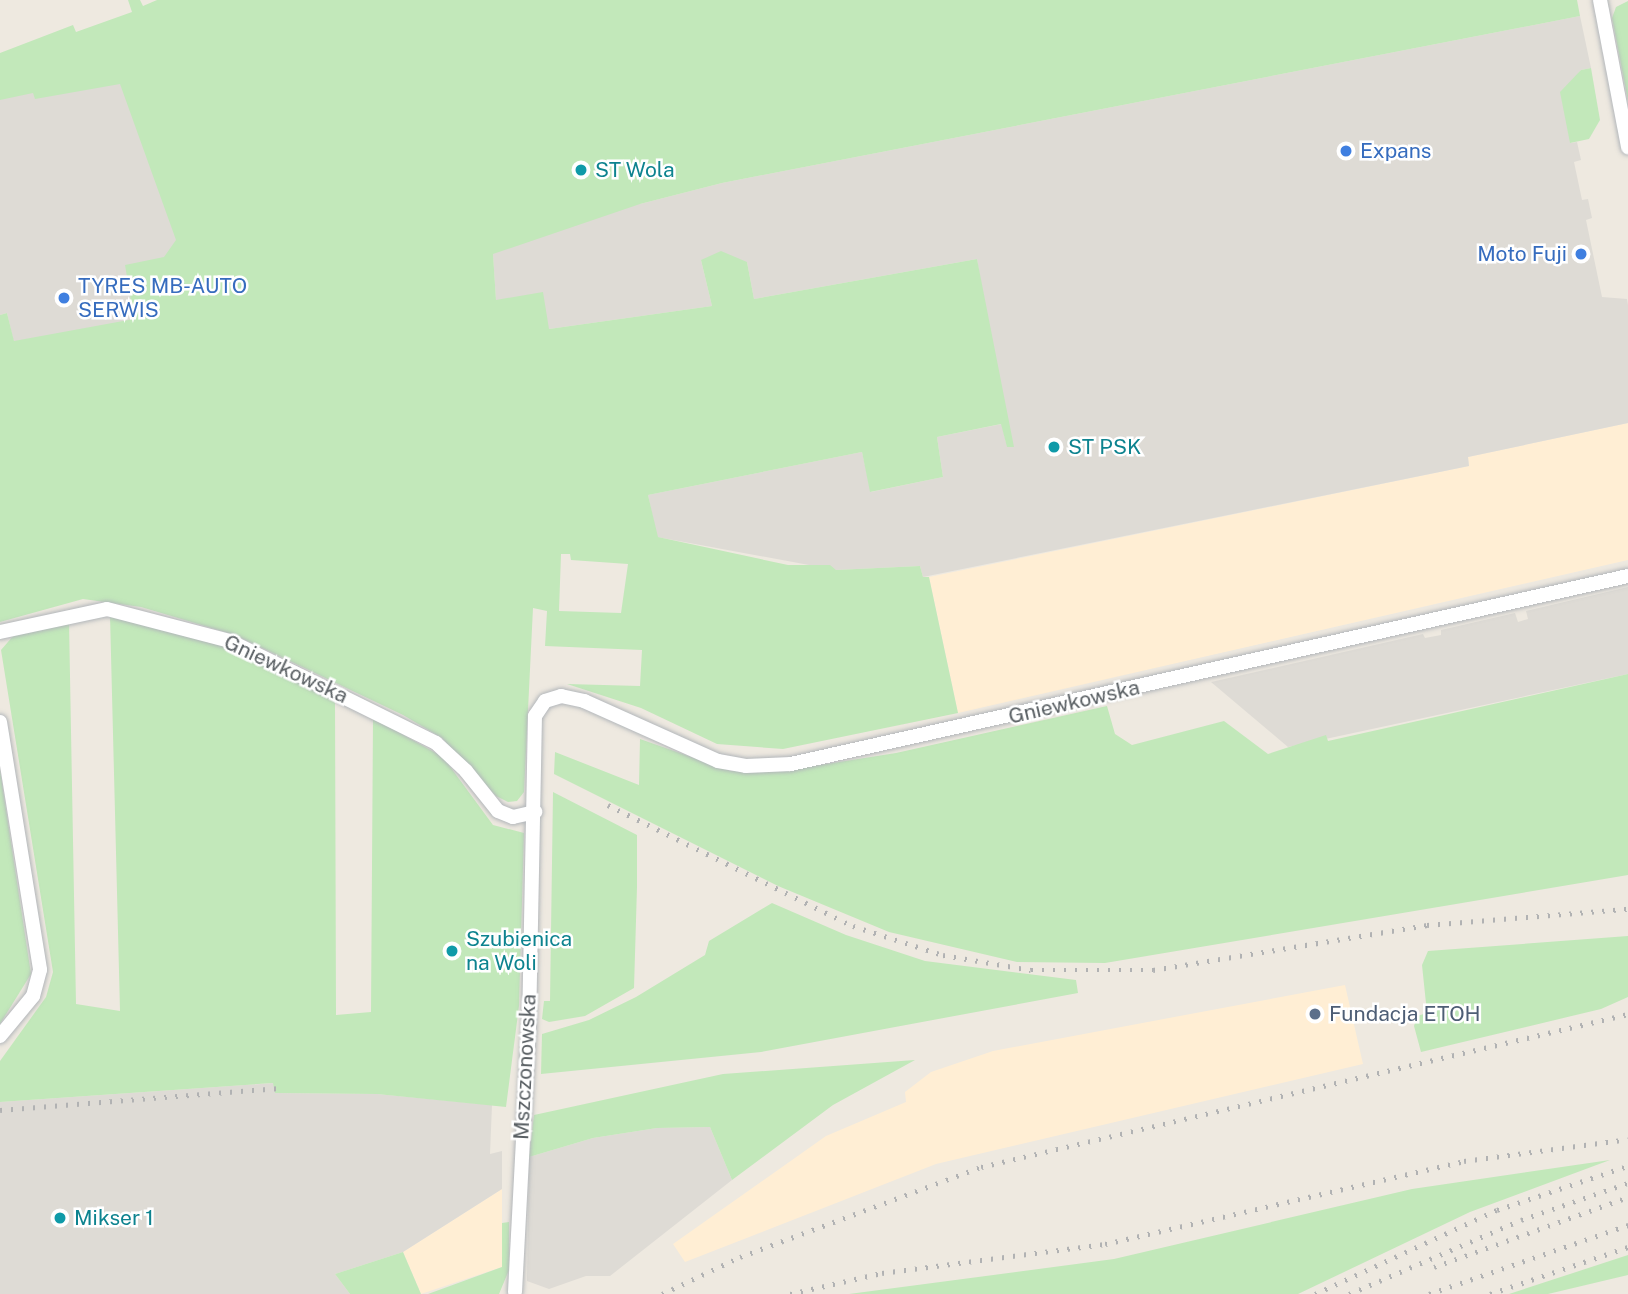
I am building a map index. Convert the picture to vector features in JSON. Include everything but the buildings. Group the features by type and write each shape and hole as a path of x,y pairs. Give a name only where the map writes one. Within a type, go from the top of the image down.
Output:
{"street":[{"path":"1600,0 1628,147"},
{"name":"Gniewkowska","path":"536,716 545,701 572,698 718,761 746,766 791,764 1628,576"},
{"name":"Gniewkowska","path":"0,632 107,609 230,641 436,743 466,771 498,811 513,817 535,812"},
{"name":"Mszczonowska","path":"516,1293 535,812 536,716"},
{"path":"0,722 40,970 33,996 0,1036"}],"shaded area":[{"path":"1580,16 1591,68 1581,70 1567,88 1571,143 1577,142 1581,160 1574,162 1582,200 1588,199 1592,218 1586,220 1602,297 1627,299 1628,423 1468,457 1469,466 923,577 920,566 836,570 657,537 648,495 862,452 871,492 943,477 937,437 1002,424 1007,447 977,259 754,299 747,262 701,260 712,306 549,329 496,300 493,255 337,127 640,204 722,183"},
{"path":"115,57 191,252 117,342 19,364 7,313 0,315 0,92"},
{"path":"1628,423 1628,560 958,713 929,577 1469,466 1468,457"},
{"path":"1628,587 1628,674 1288,747 1211,682 1423,634 1425,638 1441,635 1441,630 1515,613 1518,622 1528,619 1526,611"},
{"path":"1345,985 1363,1064 936,1164 685,1262 673,1244 826,1136 906,1102 905,1092 931,1072 993,1051"},
{"path":"274,1083 275,1093 377,1094 492,1105 490,1154 502,1151 502,1189 403,1252 335,1274 350,1294 0,1294 0,1102"},
{"path":"710,1127 732,1180 610,1276 586,1276 549,1289 527,1281 529,1157 593,1138 657,1128"},
{"path":"502,1189 502,1267 421,1294 403,1252"}],"green space":[{"path":"128,0 140,0 143,6 157,0 1577,0 1580,16 722,183 640,204 493,254 496,300 543,292 549,329 712,306 701,260 721,251 747,262 754,299 977,259 1014,447 1007,447 1001,424 937,437 943,477 870,492 862,452 648,495 658,537 788,565 830,565 836,570 920,566 923,577 929,577 958,713 783,749 717,744 641,708 567,684 640,686 642,650 545,646 547,611 533,608 524,792 517,801 508,802 496,796 442,738 403,715 235,635 141,607 83,599 0,622 0,315 7,313 14,341 134,319 125,265 164,257 176,240 120,84 35,99 33,93 0,100 0,53 73,25 76,32 132,12","holes":["561,554 570,554 571,560 628,564 621,613 559,611"]},
{"path":"1628,1 1628,101 1612,18 1616,7"},
{"path":"1591,68 1600,120 1589,139 1570,143 1560,92 1581,70"},
{"path":"110,615 216,643 335,698 336,1015 371,1012 373,718 443,757 493,825 524,833 519,1006 506,1107 377,1094 275,1093 273,1083 0,1102 0,1061 46,997 53,972 1,650 14,635 69,621 76,1004 120,1011"},
{"path":"1628,674 1628,875 1105,963 1017,962 889,932 778,886 554,774 555,752 639,785 640,739 731,771 782,771 896,753 1107,706 1115,734 1132,745 1224,721 1268,754 1326,735 1328,741"},
{"path":"0,770 31,974 0,1024"},
{"path":"553,792 637,835 637,887 634,988 585,1016 549,1022 542,1019 544,1001 550,1001"},
{"path":"772,903 846,935 925,961 1076,980 1078,993 761,1052 541,1074 542,1034 589,1020 636,997 705,955 709,941"},
{"path":"1628,936 1628,997 1601,1009 1421,1052 1414,1026 1417,1016 1427,1013 1422,965 1428,951"},
{"path":"915,1060 833,1105 732,1180 710,1127 657,1128 593,1138 529,1157 534,1115 723,1074"},
{"path":"1610,1160 1470,1212 1298,1294 849,1294 1114,1259 1412,1189"},
{"path":"509,1222 509,1270 499,1294 428,1294 502,1267 502,1223"},
{"path":"403,1252 421,1294 350,1294 335,1274"},
{"path":"1628,1255 1628,1275 1548,1294 1509,1294"}],"railway":[{"path":"608,805 853,926 943,955 1031,970 1153,970 1427,925 1628,909"},
{"path":"662,1294 740,1257 981,1167 1628,1014"},
{"path":"0,1110 277,1088"},
{"path":"790,1294 882,1273 1105,1244 1464,1161 1628,1139"},
{"path":"1315,1294 1497,1210 1628,1166"},
{"path":"1349,1294 1521,1220 1628,1183"},
{"path":"1434,1267 1628,1197"},
{"path":"1429,1294 1628,1225"},
{"path":"1490,1294 1628,1247"}],"place":[{"name":"Expans","path":"1346,151"},
{"name":"ST Wola","path":"581,170"},
{"name":"Moto Fuji","path":"1581,254"},
{"name":"TYRES MB-AUTO SERWIS","path":"64,298"},
{"name":"ST PSK","path":"1054,447"},
{"name":"Szubienica na Woli","path":"452,951"},
{"name":"Fundacja ETOH","path":"1315,1014"},
{"name":"Mikser 1","path":"60,1218"}]}
